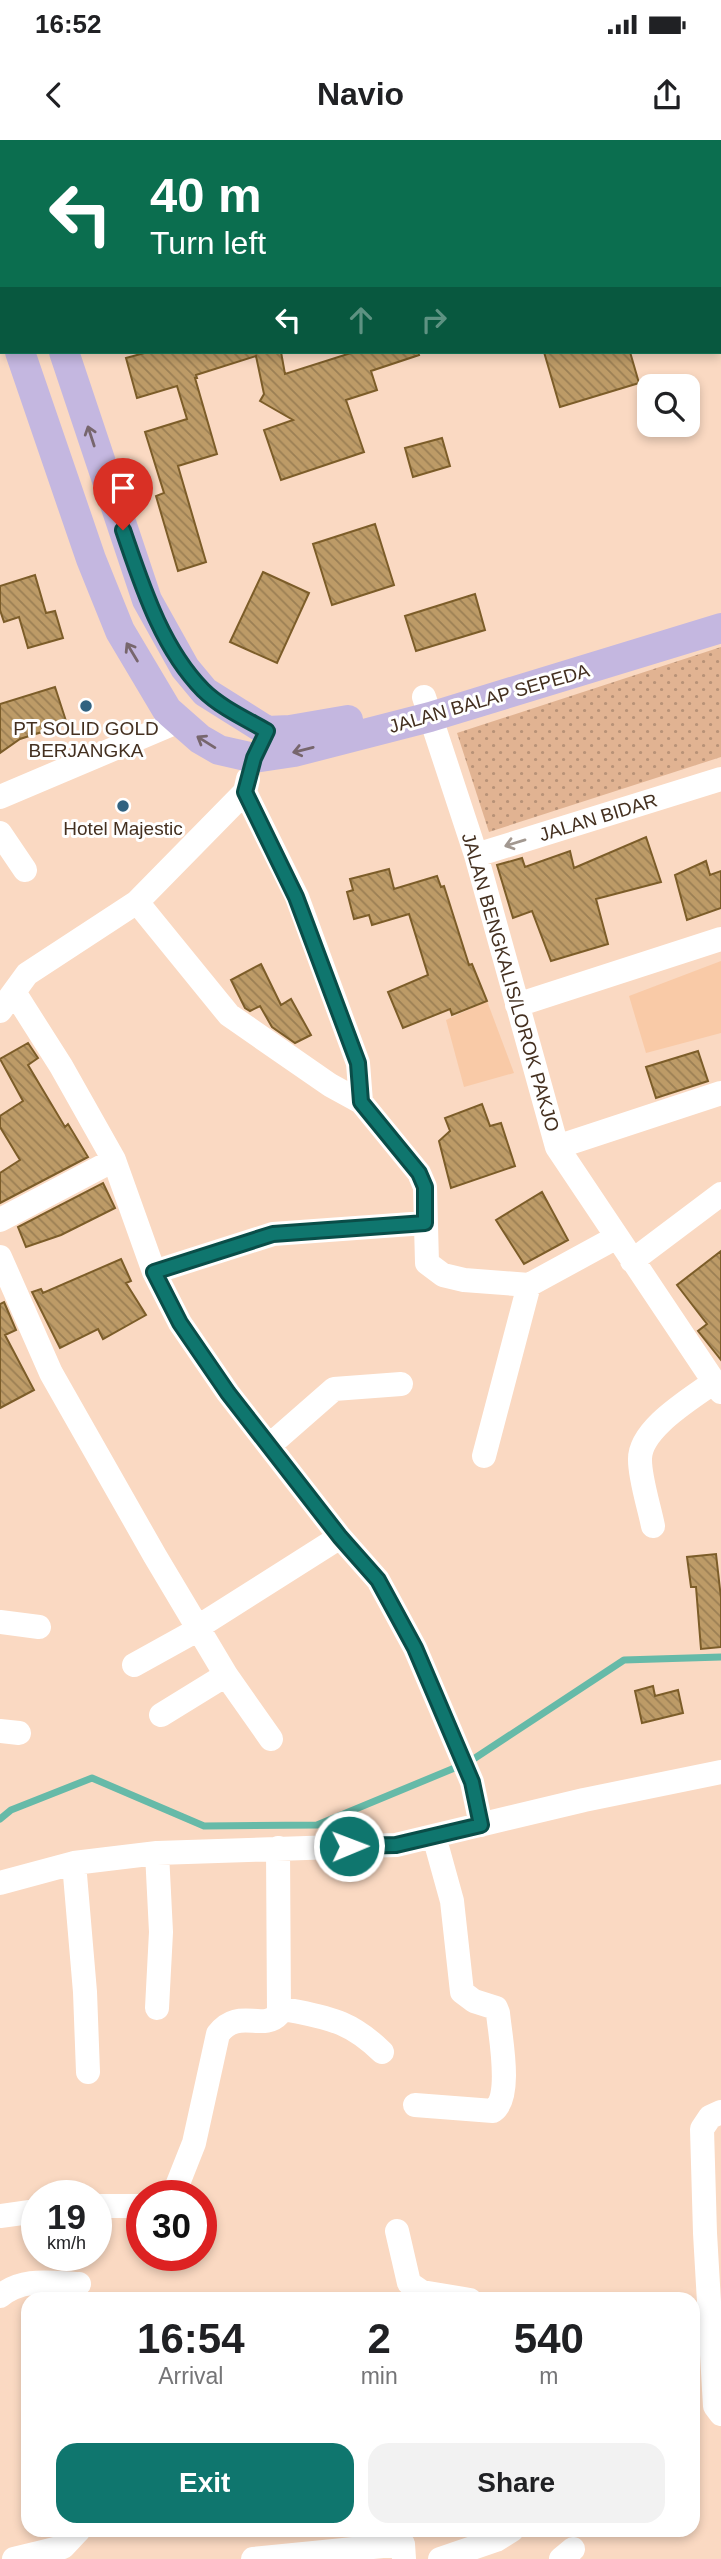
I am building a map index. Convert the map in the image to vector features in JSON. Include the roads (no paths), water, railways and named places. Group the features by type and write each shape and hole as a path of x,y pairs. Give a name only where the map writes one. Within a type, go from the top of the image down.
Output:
{"main road":[{"path":"21,354 91,559 120,631 167,710 177,722 219,750 254,758 267,731 205,692 185,668 147,600 65,354"},
{"name":"JALAN BALAP SEPEDA","path":"254,758 294,752 721,610"},
{"name":"JALAN BALAP SEPEDA","path":"267,731 427,707 721,628"}],"street":[{"name":"JALAN BENGKALIS/LOROK PAKJO","path":"427,707 476,855 557,1147 717,1387"},
{"path":"0,797 177,722"},
{"path":"254,758 245,792 138,902 10,988 61,1066 114,1160 154,1272 180,1323 228,1393 340,1537 378,1580 415,1648 472,1782 481,1825"},
{"name":"JALAN BIDAR","path":"476,855 721,779"},
{"path":"245,792 306,923 358,1063 361,1102"},
{"path":"0,833 25,870"},
{"path":"138,902 229,1015 330,1085 361,1102 419,1173 425,1187 427,1263 443,1275 464,1280 529,1285 617,1237"},
{"path":"517,1005 721,939"},
{"path":"557,1147 721,1093"},
{"path":"0,1220 114,1160"},
{"path":"632,1261 721,1194"},
{"path":"154,1272 273,1234 425,1223"},
{"path":"0,1257 51,1373 226,1675 271,1739"},
{"path":"484,1456 529,1285"},
{"path":"270,1445 334,1390 401,1384"},
{"path":"653,1525 640,1460 643,1445 654,1429 717,1387"},
{"path":"134,1665 198,1628 340,1537"},
{"path":"0,1622 39,1627"},
{"path":"161,1715 226,1675"},
{"path":"0,1883 74,1863 157,1853 396,1845 584,1800 721,1772"},
{"path":"415,2105 493,2111 500,2104 505,2084 496,2008 474,2001 462,1992 452,1901 434,1836"},
{"path":"179,2180 194,2143 218,2034 225,2025 235,2020 269,2021 277,2018 280,2008 278,1848"},
{"path":"156,2008 162,1932 157,1853"},
{"path":"74,1863 85,1993 88,2072"},
{"path":"280,2008 326,2017 363,2034 382,2052"},
{"path":"721,2112 710,2117 702,2129 702,2341 715,2406 721,2414"},
{"path":"0,2216 21,2213"},
{"path":"397,2231 409,2283 422,2292"},
{"path":"0,2296 13,2286 28,2282 79,2284"},
{"path":"440,2559 501,2537"},
{"path":"253,2559 403,2544"},
{"path":"14,2559 71,2545"}],"waterway":[{"path":"0,1819 11,1810 92,1778 204,1826 317,1825 469,1762 624,1660 721,1657"}],"place":[{"name":"PT SOLID GOLD BERJANGKA","path":"86,706"},
{"name":"Hotel Majestic","path":"123,806"}]}
